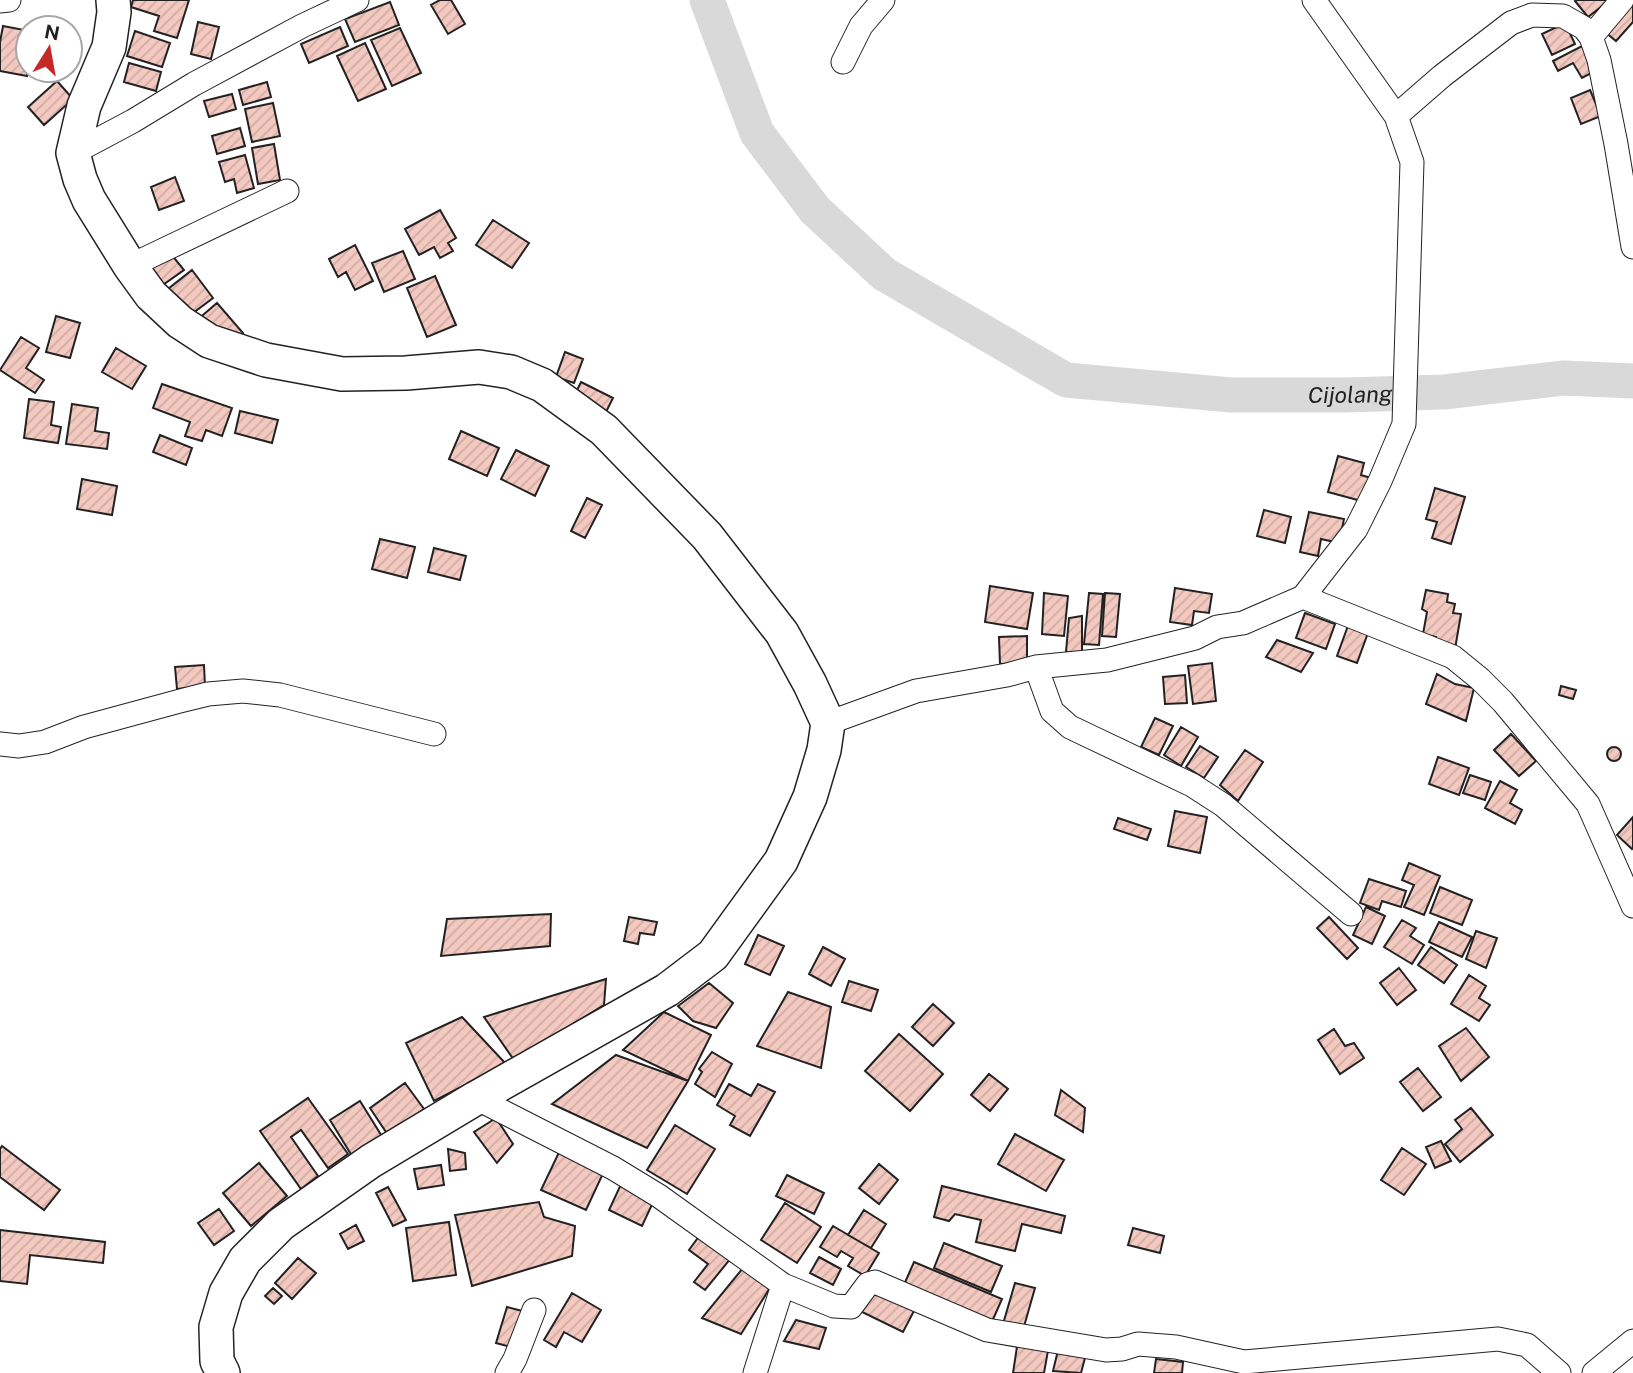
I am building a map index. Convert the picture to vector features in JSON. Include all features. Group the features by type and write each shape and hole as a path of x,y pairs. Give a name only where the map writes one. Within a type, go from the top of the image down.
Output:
{"highway":[{"path":"113,0 109,47 84,106 74,149 80,179 89,200 151,295 180,322 209,341 266,360 342,374 406,373 479,367 511,372 542,385 604,430 707,536 782,633 828,723 824,750 810,797 781,862 713,955 667,990 371,1161 281,1224 245,1260 226,1293 216,1327 217,1361 223,1373"}],"street":[{"path":"0,1 9,0"},
{"path":"74,149 133,121 194,84 357,0"},
{"path":"843,62 861,26 883,0"},
{"path":"828,723 916,691 1007,675 1036,667 1107,660 1195,638 1217,626 1243,623 1303,597 1356,529 1404,424 1412,162 1404,132 1396,116 1314,0"},
{"path":"1591,37 1622,0"},
{"path":"1396,116 1442,76 1511,23 1532,15 1563,16 1584,28 1591,37 1599,60 1633,247"},
{"path":"130,266 288,191"},
{"path":"1303,597 1453,657 1480,679 1503,702 1588,804 1633,906"},
{"path":"1036,667 1052,711 1070,727 1192,785 1223,805 1351,914"},
{"path":"0,744 19,746 45,742 84,727 180,701 208,694 243,691 280,695 434,734"},
{"path":"476,1098 613,1168 659,1196 783,1285 834,1306 851,1307 868,1283 875,1282 987,1330 1106,1350 1138,1344 1176,1347 1244,1362 1498,1339 1527,1345 1559,1373"},
{"path":"755,1373 783,1285"},
{"path":"507,1373 534,1310"},
{"path":"1594,1373 1633,1341"}],"building":[{"path":"133,0 189,0 177,38 154,31 159,16 131,7"},
{"path":"440,0 451,0 465,24 448,34 431,5"},
{"path":"1610,0 1588,17 1575,1"},
{"path":"1633,0 1633,22 1616,41 1605,32"},
{"path":"390,2 399,25 355,42 345,19"},
{"path":"198,22 219,27 211,59 191,54"},
{"path":"1565,23 1575,44 1552,55 1542,34"},
{"path":"3,26 14,28 14,74 0,71"},
{"path":"340,27 348,46 309,63 301,44"},
{"path":"400,28 421,73 392,86 371,40"},
{"path":"135,31 170,43 162,67 127,56"},
{"path":"365,43 386,89 358,101 337,56"},
{"path":"1582,46 1595,71 1582,78 1573,63 1558,71 1553,61"},
{"path":"129,63 161,72 156,91 124,82"},
{"path":"267,82 271,97 243,105 239,90"},
{"path":"54,84 60,84 73,99 44,125 28,107"},
{"path":"1590,90 1601,116 1581,124 1571,98"},
{"path":"232,94 236,109 209,117 204,101"},
{"path":"273,103 280,136 252,142 245,109"},
{"path":"240,128 245,146 217,154 212,136"},
{"path":"274,144 280,180 258,184 252,148"},
{"path":"245,155 254,188 237,193 234,179 225,182 219,162"},
{"path":"175,177 184,201 159,210 151,187"},
{"path":"440,210 456,238 448,243 453,251 440,258 434,247 419,255 405,229"},
{"path":"493,220 529,243 512,268 476,245"},
{"path":"355,245 373,281 355,290 346,272 338,277 329,259"},
{"path":"403,251 415,279 384,292 372,263"},
{"path":"171,254 184,270 157,289 145,270"},
{"path":"192,270 213,298 189,316 168,289"},
{"path":"435,276 456,325 427,337 407,288"},
{"path":"217,303 243,333 234,340 196,321"},
{"path":"56,316 80,323 70,358 46,352"},
{"path":"21,337 39,348 26,368 44,380 35,393 0,370"},
{"path":"116,348 146,366 132,389 102,372"},
{"path":"565,352 583,359 574,383 556,377"},
{"path":"581,382 613,398 605,414 573,398"},
{"path":"162,384 232,408 222,436 206,430 202,441 185,436 190,422 153,408"},
{"path":"29,399 54,402 51,425 61,427 58,443 24,438"},
{"path":"72,404 98,408 95,431 109,433 107,449 66,444"},
{"path":"240,411 278,420 272,443 235,433"},
{"path":"461,431 499,448 487,476 449,459"},
{"path":"160,435 192,448 186,465 153,452"},
{"path":"516,450 549,466 535,496 501,479"},
{"path":"1338,456 1364,463 1361,475 1371,478 1365,502 1328,492"},
{"path":"82,479 117,486 112,515 77,509"},
{"path":"1435,488 1465,497 1451,544 1432,538 1437,522 1426,519"},
{"path":"587,498 602,505 585,538 571,531"},
{"path":"1264,510 1291,517 1285,543 1257,536"},
{"path":"1309,512 1344,519 1339,543 1321,539 1318,556 1300,552"},
{"path":"380,539 415,547 407,578 372,569"},
{"path":"434,548 466,556 460,580 428,572"},
{"path":"990,586 1033,593 1027,629 985,622"},
{"path":"1175,588 1212,594 1209,613 1194,611 1192,625 1170,622"},
{"path":"1426,590 1448,594 1447,602 1455,604 1453,613 1461,614 1455,649 1435,646 1436,637 1423,634 1427,612 1422,609"},
{"path":"1044,593 1068,596 1064,636 1042,634"},
{"path":"1089,593 1103,594 1099,645 1084,644"},
{"path":"1105,593 1120,594 1116,637 1102,636"},
{"path":"1305,613 1335,624 1326,649 1296,638"},
{"path":"1082,616 1082,654 1066,652 1069,618"},
{"path":"1349,623 1369,630 1357,663 1337,656"},
{"path":"1027,636 1027,663 1000,664 999,637"},
{"path":"1277,640 1313,653 1301,672 1266,657"},
{"path":"1212,663 1216,701 1193,704 1188,666"},
{"path":"204,665 205,686 177,689 175,667"},
{"path":"1437,674 1455,684 1474,688 1466,721 1426,704"},
{"path":"1185,675 1187,703 1165,704 1163,677"},
{"path":"1561,686 1576,690 1573,699 1559,695"},
{"path":"1155,718 1173,726 1159,755 1141,747"},
{"path":"1181,727 1198,737 1181,766 1164,755"},
{"path":"1511,734 1536,761 1519,776 1494,750"},
{"path":"1200,746 1218,757 1204,778 1186,767"},
{"path":"1614,747 1619,749 1619,759 1614,761 1609,759 1607,754 1609,749"},
{"path":"1245,750 1263,762 1238,801 1220,785"},
{"path":"1438,757 1469,768 1459,795 1429,784"},
{"path":"1470,775 1491,782 1485,800 1463,793"},
{"path":"1500,781 1517,790 1510,803 1522,810 1515,824 1485,808"},
{"path":"1175,811 1207,817 1200,853 1168,846"},
{"path":"1633,817 1633,848 1632,849 1617,835"},
{"path":"1118,818 1151,829 1147,840 1114,829"},
{"path":"1409,863 1440,876 1424,915 1404,907 1414,885 1402,880"},
{"path":"1369,879 1406,891 1401,907 1382,901 1379,910 1360,903"},
{"path":"1440,887 1472,900 1462,925 1430,913"},
{"path":"1366,907 1385,916 1372,944 1353,935"},
{"path":"551,914 550,946 441,956 447,919"},
{"path":"629,917 657,922 654,935 640,933 638,944 624,941"},
{"path":"1329,917 1358,948 1347,959 1317,928"},
{"path":"1402,920 1416,928 1410,936 1424,945 1412,964 1384,947"},
{"path":"1439,922 1472,937 1462,957 1429,942"},
{"path":"1476,931 1497,938 1486,968 1466,959"},
{"path":"758,935 784,946 770,975 745,964"},
{"path":"823,947 845,959 831,986 809,974"},
{"path":"1431,947 1457,965 1444,983 1418,965"},
{"path":"1399,968 1416,990 1397,1005 1380,983"},
{"path":"1469,975 1486,986 1479,998 1490,1005 1479,1021 1451,1004"},
{"path":"606,979 604,1005 514,1060 484,1017"},
{"path":"849,981 878,990 871,1011 842,1002"},
{"path":"709,983 733,1003 716,1028 693,1021 678,1006"},
{"path":"788,992 831,1007 821,1068 757,1046"},
{"path":"933,1004 954,1023 933,1046 912,1027"},
{"path":"664,1012 711,1035 688,1081 623,1050"},
{"path":"462,1017 506,1064 434,1101 406,1043"},
{"path":"1466,1028 1489,1057 1461,1081 1439,1046"},
{"path":"1334,1029 1345,1046 1354,1043 1364,1058 1340,1074 1318,1040"},
{"path":"899,1034 943,1074 910,1111 865,1071"},
{"path":"712,1052 732,1064 715,1097 695,1084 702,1072 699,1069"},
{"path":"616,1055 688,1081 647,1148 552,1104"},
{"path":"1418,1068 1441,1097 1423,1111 1400,1082"},
{"path":"989,1074 1008,1089 990,1111 971,1095"},
{"path":"405,1083 424,1109 388,1135 370,1108"},
{"path":"729,1084 751,1096 758,1084 775,1092 750,1136 730,1125 735,1116 717,1105"},
{"path":"1061,1090 1085,1108 1083,1132 1055,1115"},
{"path":"308,1098 348,1154 328,1168 301,1130 291,1137 318,1176 301,1189 260,1131"},
{"path":"360,1101 383,1138 352,1156 330,1120"},
{"path":"1471,1108 1493,1135 1460,1162 1445,1144 1462,1129 1455,1120"},
{"path":"496,1118 513,1144 497,1163 474,1132"},
{"path":"675,1125 715,1149 687,1194 647,1170"},
{"path":"1015,1134 1064,1160 1046,1191 998,1164"},
{"path":"1441,1141 1451,1161 1435,1168 1426,1147"},
{"path":"2,1146 60,1190 44,1210 0,1177"},
{"path":"562,1146 606,1167 586,1210 541,1190"},
{"path":"1402,1148 1426,1164 1404,1195 1381,1180"},
{"path":"448,1149 465,1153 466,1169 450,1171"},
{"path":"259,1163 287,1196 251,1226 223,1193"},
{"path":"879,1164 898,1180 879,1204 859,1188"},
{"path":"441,1165 444,1185 418,1189 414,1169"},
{"path":"787,1175 824,1193 814,1214 776,1196"},
{"path":"623,1180 656,1196 642,1226 609,1210"},
{"path":"942,1186 1065,1216 1061,1233 1022,1224 1015,1251 976,1242 981,1220 955,1214 949,1221 934,1217"},
{"path":"388,1187 406,1220 393,1226 376,1193"},
{"path":"539,1202 544,1217 575,1226 572,1256 472,1286 455,1215"},
{"path":"785,1203 821,1227 797,1263 761,1240"},
{"path":"219,1209 234,1231 214,1245 198,1223"},
{"path":"864,1210 886,1224 871,1248 848,1235"},
{"path":"449,1222 456,1275 413,1281 406,1228"},
{"path":"356,1225 364,1241 348,1249 340,1234"},
{"path":"833,1226 879,1253 865,1276 848,1266 853,1258 841,1251 837,1257 820,1247"},
{"path":"1133,1228 1164,1236 1160,1253 1128,1245"},
{"path":"0,1230 105,1242 103,1263 30,1255 27,1284 0,1281"},
{"path":"700,1235 731,1258 705,1290 694,1282 708,1264 689,1250"},
{"path":"944,1243 1002,1266 991,1292 934,1268"},
{"path":"819,1257 841,1269 833,1285 810,1273"},
{"path":"298,1258 316,1273 292,1299 275,1283"},
{"path":"914,1262 1002,1299 991,1324 903,1287"},
{"path":"743,1268 773,1283 741,1334 702,1318"},
{"path":"1015,1283 1035,1288 1023,1330 1003,1324"},
{"path":"868,1287 914,1311 903,1332 856,1309"},
{"path":"273,1288 282,1296 274,1304 265,1296"},
{"path":"572,1293 601,1310 582,1342 564,1332 556,1347 544,1340"},
{"path":"507,1307 526,1312 515,1348 496,1343"},
{"path":"796,1320 826,1328 819,1349 784,1341"},
{"path":"1018,1340 1049,1345 1044,1373 1013,1373"},
{"path":"1059,1346 1086,1354 1081,1373 1053,1371"},
{"path":"1156,1359 1183,1362 1182,1373 1154,1373"}],"waterway":[{"name":"Cijolang","path":"707,0 757,133 815,210 884,274 1066,380 1231,395 1444,392 1564,378 1633,381"}]}
